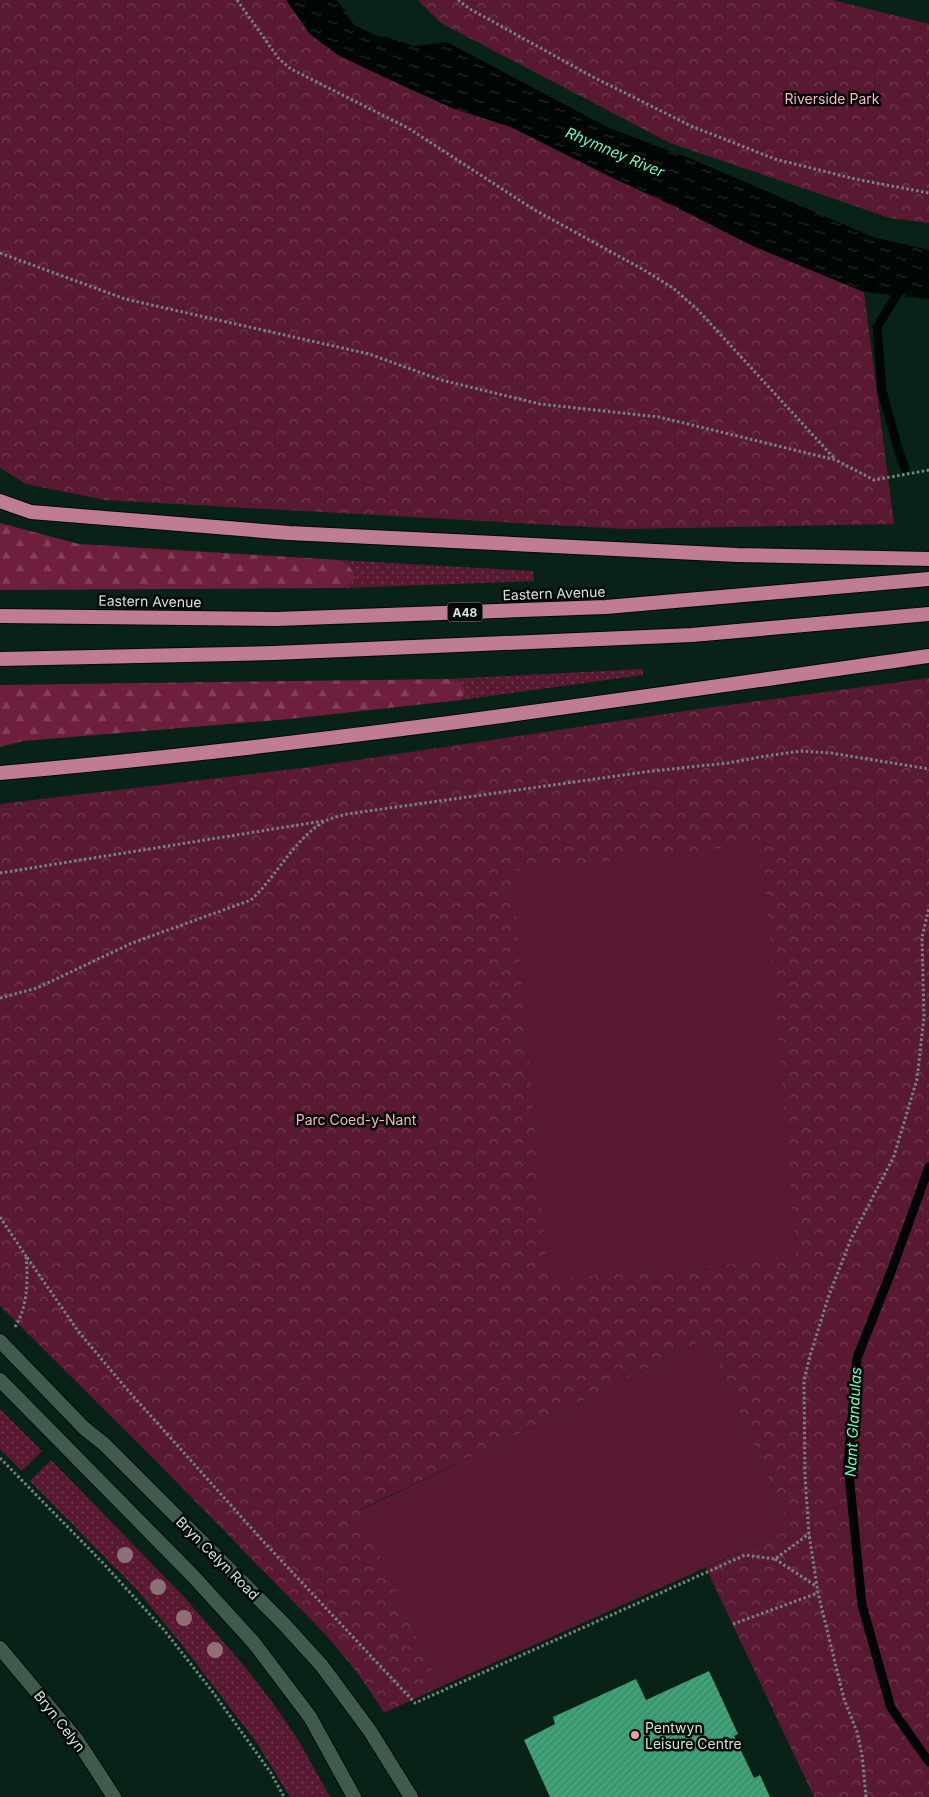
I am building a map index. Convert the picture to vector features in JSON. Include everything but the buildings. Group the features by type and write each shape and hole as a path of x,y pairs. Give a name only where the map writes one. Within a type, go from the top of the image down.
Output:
{"highway":[{"path":"0,501 31,512 289,534 737,555 929,559"},
{"name":"Eastern Avenue","path":"0,616 276,619 606,607 929,579"},
{"path":"0,659 274,654 682,635 929,614"},
{"path":"0,773 363,735 929,656"}],"street":[{"name":"Bryn Celyn Road","path":"0,1341 84,1428 111,1450 283,1623 322,1666 370,1731 411,1797"},
{"path":"0,1380 186,1569 254,1643 310,1717 354,1797"},
{"name":"Bryn Celyn","path":"0,1648 77,1740 114,1797"}],"path":[{"path":"237,0 279,59 291,69 408,128 533,209 673,288 697,309 836,460"},
{"path":"458,0 470,9 585,73 691,126 775,159 855,179 929,193"},
{"path":"0,253 125,299 369,354 441,380 540,404 659,417 836,460 874,480 929,470"},
{"path":"0,873 325,821 347,814 652,771 728,763 801,751 831,753 929,769"},
{"path":"0,998 36,988 132,943 251,900 264,888 296,847 325,821"},
{"path":"866,1797 862,1755 857,1732 844,1700 816,1586 809,1534 804,1381 830,1295 851,1240 894,1156 916,1079 924,1017 922,937 929,908"},
{"path":"0,1217 78,1331 125,1387 275,1555 415,1703 746,1554 775,1559 816,1586"},
{"path":"14,1329 22,1316 25,1301 28,1278 26,1256"},
{"path":"0,1458 102,1562 164,1630 212,1691 271,1773 284,1797"},
{"path":"775,1559 809,1534"},
{"path":"733,1624 818,1593"}],"green space":[{"path":"0,0 286,0 310,34 338,55 452,108 511,127 753,246 864,292 894,524 625,529 105,500 26,484 0,468"},
{"name":"Riverside Park","path":"418,0 832,0 929,24 929,223 890,218 670,143 441,23"},
{"path":"0,523 79,544 339,560 350,567 356,578 343,588 0,590"},
{"path":"339,560 533,571 534,581 343,588 355,578 350,567"},
{"path":"643,669 643,675 461,700 464,691 449,679"},
{"name":"Parc Coed-y-Nant","path":"929,678 929,1797 814,1797 706,1568 791,1529 707,1338 492,1447 359,1510 440,1687 384,1713 355,1670 321,1630 154,1459 0,1306 0,804 310,767 685,711"},
{"path":"449,679 460,682 465,691 461,700 289,719 23,741 0,747 0,685"},
{"path":"762,844 797,1259 548,1279 512,871"},
{"path":"707,1338 791,1529 440,1687 359,1511 492,1447"},
{"path":"0,1409 42,1451 22,1471 0,1449"},
{"path":"51,1460 185,1598 246,1668 300,1743 330,1797 290,1797 257,1743 138,1591 30,1481"}],"water":[{"name":"Rhymney River","path":"286,0 337,0 354,25 377,36 391,38 414,46 447,42 609,128 694,160 873,237 929,250 929,299 864,292 753,246 511,127 452,108 386,78 338,55 310,34"}],"waterway":[{"name":"Nant Glandulas","path":"902,286 877,327 882,391 905,468"},
{"name":"Nant Glandulas","path":"929,1167 857,1358 848,1464 862,1605 891,1708 929,1762"}],"place":[{"name":"Pentwyn Leisure Centre","path":"635,1735"}]}
